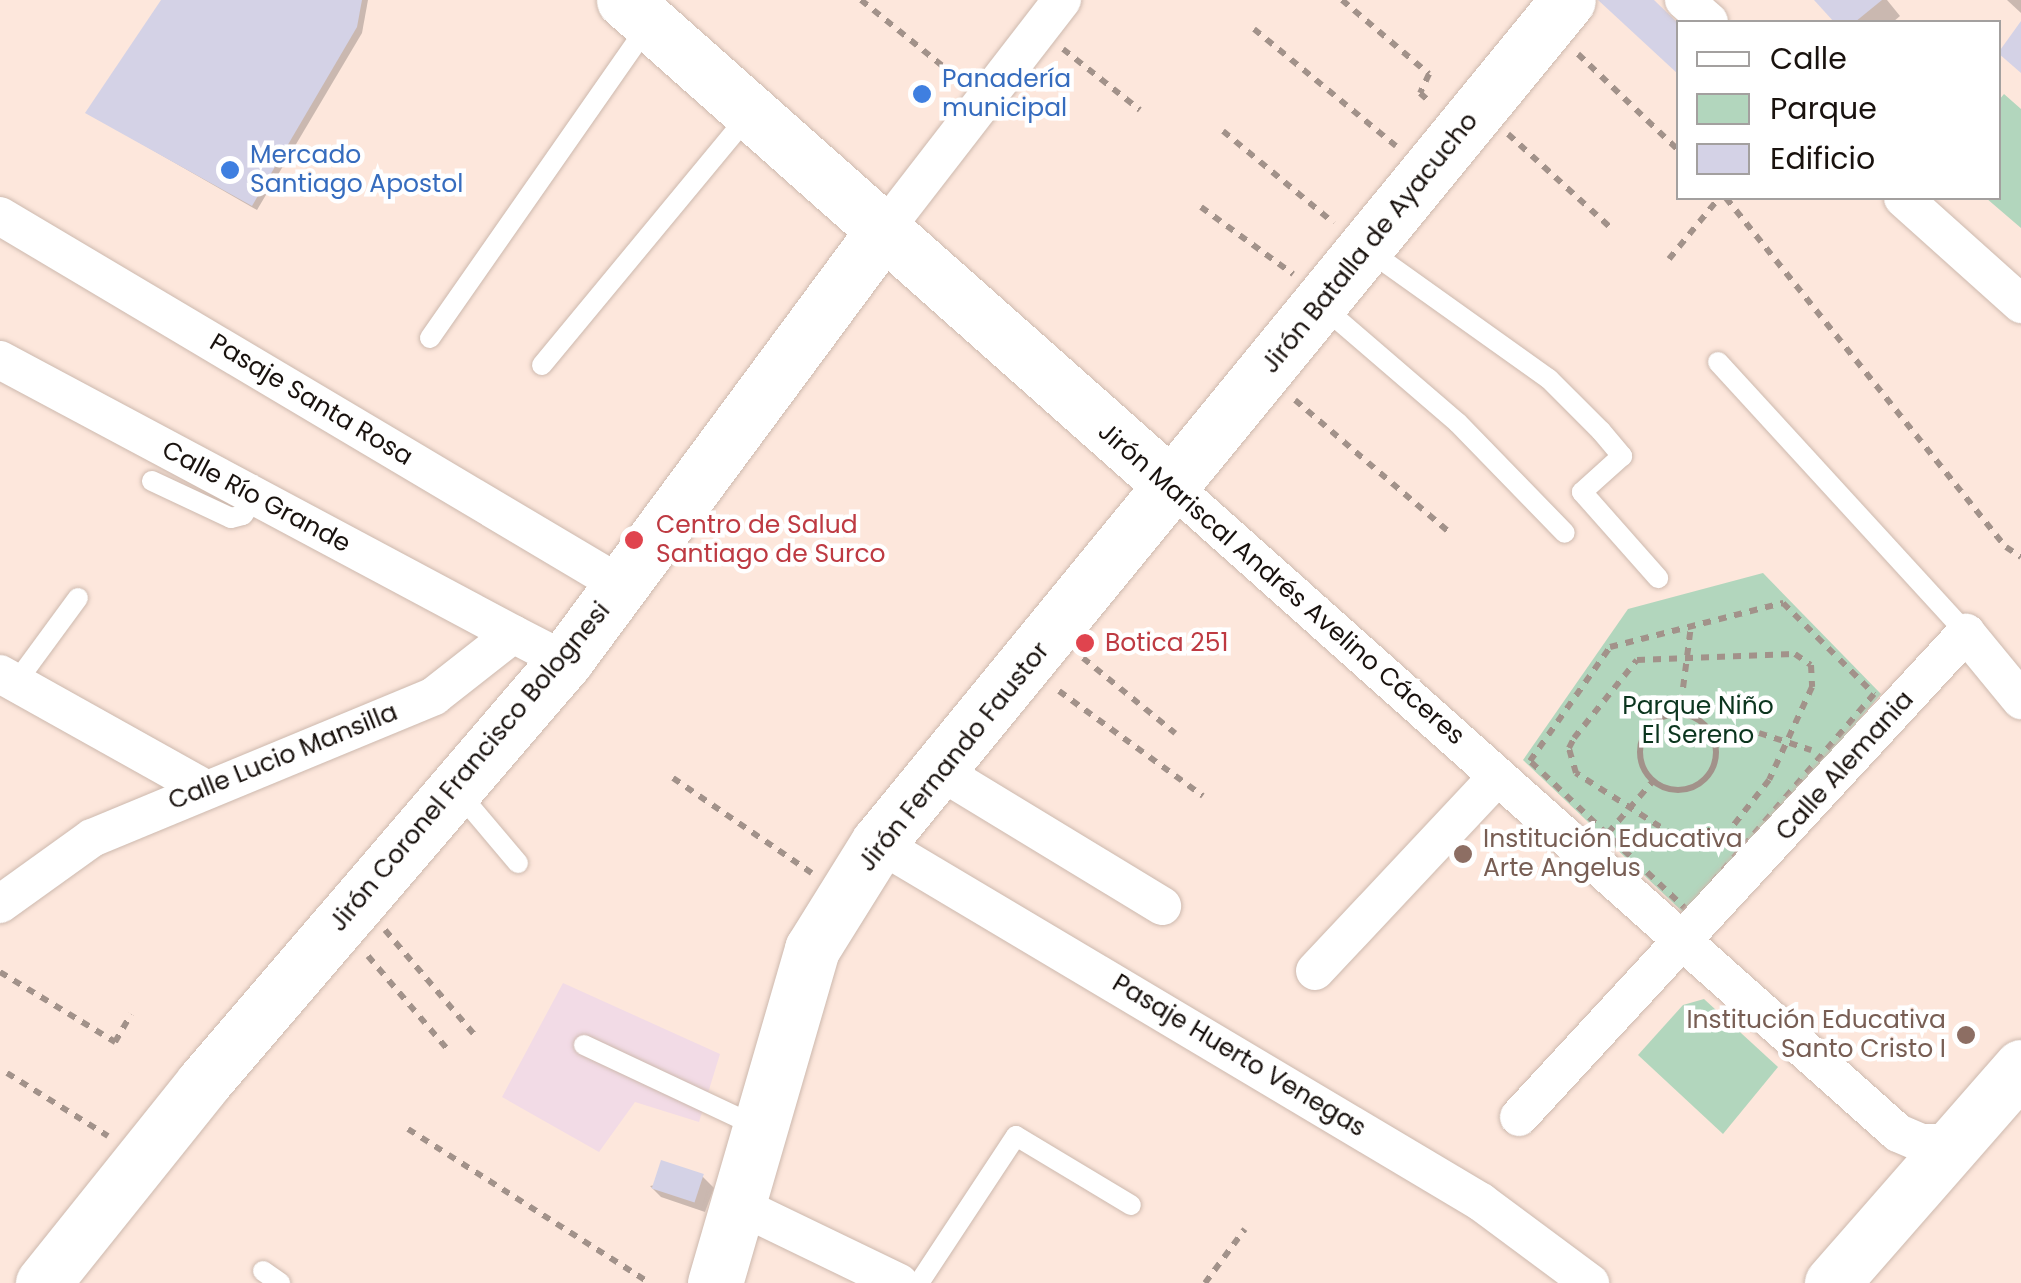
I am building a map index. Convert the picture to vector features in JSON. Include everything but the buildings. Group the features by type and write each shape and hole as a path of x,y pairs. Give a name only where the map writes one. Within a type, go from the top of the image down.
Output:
{"street":[{"path":"1684,0 1707,20"},
{"name":"Jirón Mariscal Andrés Avelino Cáceres","path":"637,11 881,234 1173,487 1898,1133 1922,1143 1948,1143"},
{"name":"Jirón Batalla de Ayacucho","path":"1173,487 1558,13"},
{"name":"Jirón Coronel Francisco Bolognesi","path":"43,1283 143,1158 565,661 881,234 1051,15"},
{"path":"1905,200 2021,304"},
{"name":"Pasaje Santa Rosa","path":"0,216 621,585"},
{"name":"Calle Río Grande","path":"0,360 512,634"},
{"name":"Jirón Fernando Faustor","path":"715,1283 812,949 878,844 1173,487"},
{"path":"512,634 565,661"},
{"name":"Calle Lucio Mansilla","path":"0,904 67,851 202,787 423,702 512,634"},
{"path":"1966,634 2021,700"},
{"name":"Calle Alemania","path":"1519,1118 1966,634"},
{"path":"6,686 202,787"},
{"path":"940,772 1162,906"},
{"path":"1315,972 1498,776"},
{"name":"Pasaje Huerto Venegas","path":"878,844 1480,1202 1590,1283"},
{"path":"1832,1283 1948,1143 2021,1067"},
{"path":"738,1205 900,1283"}],"lane":[{"path":"430,338 637,11"},
{"path":"542,365 750,114"},
{"path":"1366,249 1549,380 1622,456 1582,492 1658,578"},
{"path":"1323,302 1458,424 1565,533"},
{"path":"1718,362 1966,634"},
{"path":"152,480 231,518 243,515 256,497"},
{"path":"6,686 78,598"},
{"path":"456,789 518,863"},
{"path":"584,1046 760,1128"},
{"path":"918,1283 1016,1136 1130,1205"}],"path":[{"path":"860,0 984,100"},
{"path":"1342,0 1430,74 1420,94 1456,137"},
{"path":"1558,13 1676,148"},
{"path":"1051,15 1140,110"},
{"path":"1254,28 1456,137 1611,228"},
{"path":"1224,131 1366,249"},
{"path":"1669,259 1721,200"},
{"path":"1725,200 2006,548 2021,557"},
{"path":"1201,207 1323,302"},
{"path":"1264,374 1450,532"},
{"path":"1783,603 1874,694 1821,756 1688,911 1530,761 1610,647 1783,603"},
{"path":"1676,735 1691,626"},
{"path":"1039,650 1175,733"},
{"path":"1039,650 1203,796"},
{"path":"1805,659 1815,676 1788,738 1744,814 1707,844 1686,844 1630,807 1589,786 1576,773 1569,748 1637,660 1805,659"},
{"path":"1680,714 1702,722 1714,742 1713,766 1699,784 1675,790 1654,781 1641,761 1642,738 1656,720 1680,714"},
{"path":"1714,742 1759,733 1788,738 1821,756"},
{"path":"673,778 846,895"},
{"path":"1607,834 1654,781"},
{"path":"350,912 478,1040"},
{"path":"350,912 448,1050"},
{"path":"0,972 115,1042 131,1014"},
{"path":"8,1073 143,1158"},
{"path":"408,1130 650,1283"},
{"path":"1206,1283 1245,1229"}],"shaded area":[{"path":"563,983 720,1054 699,1122 635,1102 599,1152 502,1097"}],"green space":[{"path":"2004,94 2021,109 2021,228 1988,200 2001,200"},
{"name":"Parque Niño El Sereno","path":"1763,573 1881,694 1689,918 1523,760 1628,609"},
{"path":"1704,999 1778,1067 1723,1134 1638,1055 1683,1005"}],"place":[{"name":"Panadería municipal","path":"922,94"},
{"name":"Mercado Santiago Apostol","path":"230,170"},
{"name":"Centro de Salud Santiago de Surco","path":"634,540"},
{"name":"Botica 251","path":"1085,643"},
{"name":"Institución Educativa Arte Angelus","path":"1463,854"},
{"name":"Institución Educativa Santo Cristo I","path":"1966,1035"}]}
